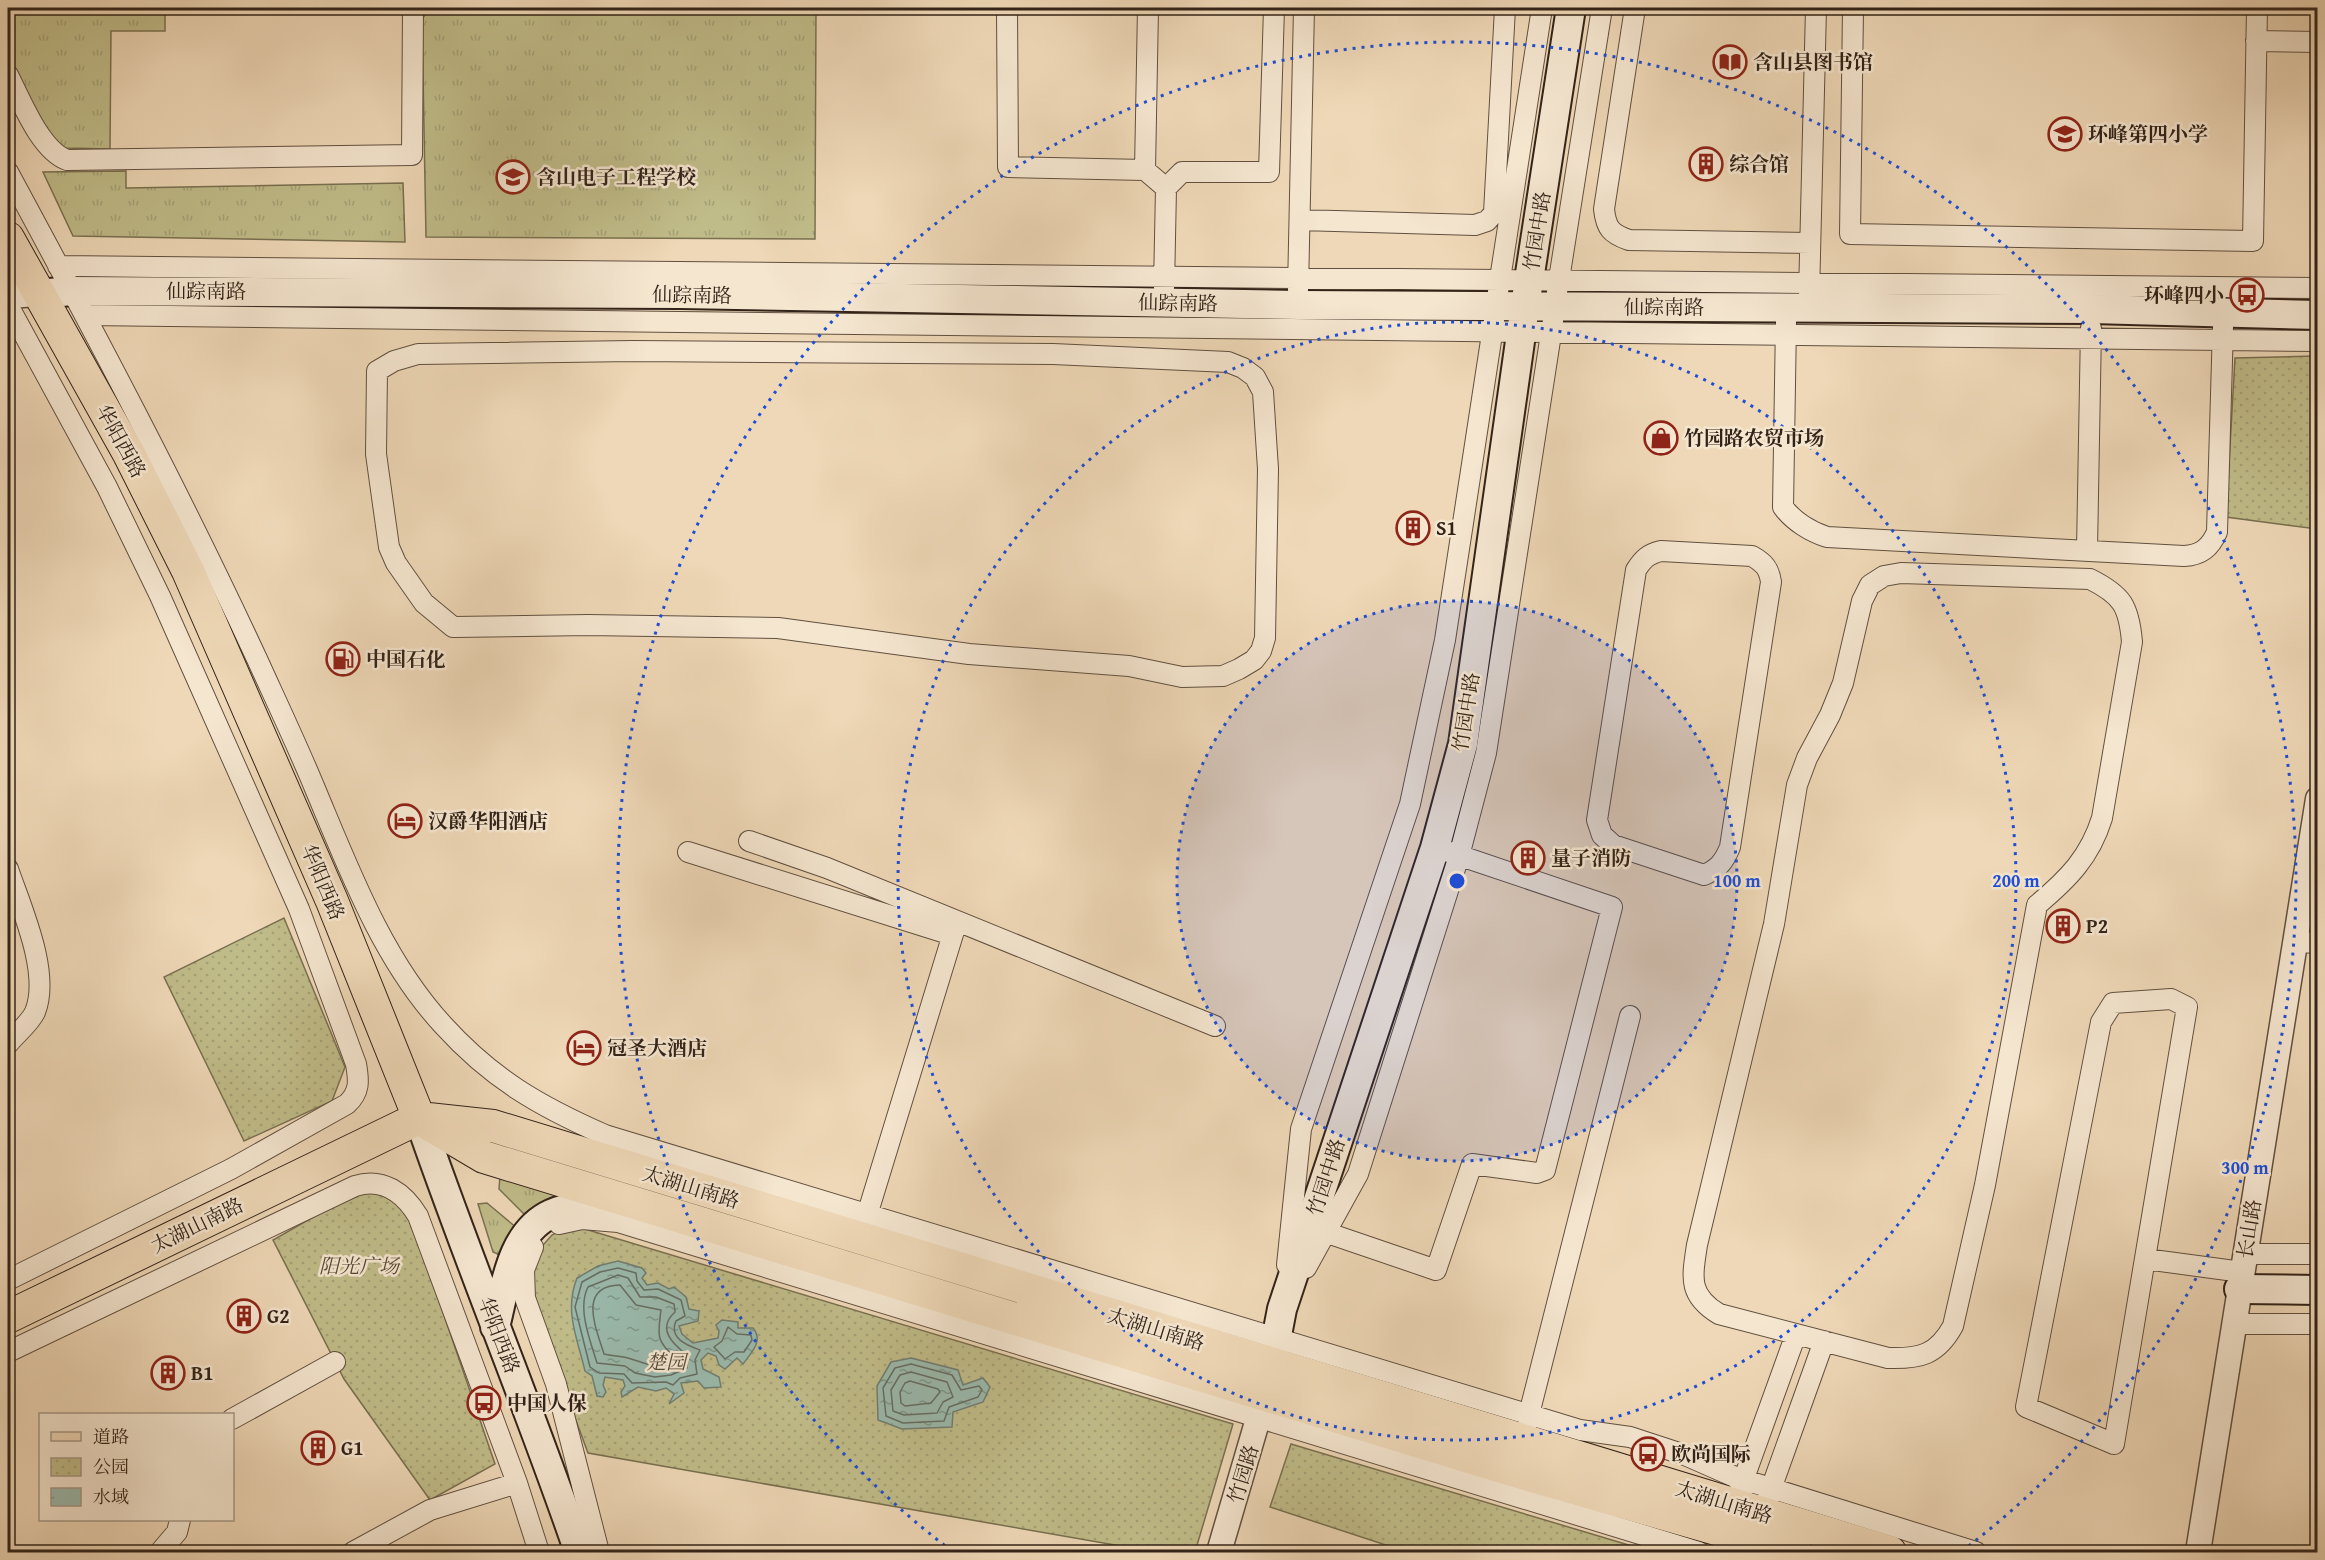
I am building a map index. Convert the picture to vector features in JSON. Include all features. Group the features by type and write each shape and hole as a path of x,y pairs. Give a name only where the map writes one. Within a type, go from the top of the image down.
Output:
{"main road":[{"name":"竹园中路","path":"1263,1407 1282,1310 1447,852 1525,306 1571,8"},
{"name":"华阳西路","path":"8,238 129,454 188,571 332,901 419,1118 495,1327 539,1436 579,1552"},
{"name":"仙踪南路","path":"38,294 78,303 680,294 768,309 1164,290 1298,291 1496,306 1555,307 1801,299 2318,315"},
{"name":"太湖山南路","path":"419,1118 484,1157 618,1196 860,1240 1263,1407 1515,1471 1796,1552"},
{"name":"太湖山南路","path":"8,1317 419,1118 493,1126 860,1240 1274,1351 1526,1427 1753,1497 1890,1552"},
{"path":"495,1327 510,1268 517,1249 530,1230 550,1214 618,1196"},
{"path":"2242,1272 2318,1290"}],"street":[{"path":"8,75 46,145 55,156 66,160 412,155 413,8"},
{"path":"1007,8 1008,167 1145,170 1166,188"},
{"path":"1145,170 1148,8"},
{"path":"58,266 1164,290 1166,188 1182,172 1269,172 1274,8"},
{"path":"1298,291 1304,8"},
{"path":"1300,220 1474,225 1487,221 1494,213 1505,8"},
{"path":"1282,1310 1301,1130 1410,804 1445,640 1542,8"},
{"path":"1282,1310 1358,1174 1447,852 1486,753 1602,8"},
{"path":"1635,8 1604,209 1606,225 1615,235 1629,240 1810,243"},
{"path":"1816,8 1810,243 1801,299 1785,336 1783,507 1789,514 1816,534 1827,537 2197,555 2212,544 2217,532 2224,312"},
{"path":"1853,8 1851,234 2253,241 2257,8"},
{"path":"2256,41 2318,42"},
{"path":"8,172 153,441 302,756 357,888 407,980 442,1025 501,1080 566,1118 860,1240 954,928"},
{"path":"1801,299 2318,288"},
{"path":"8,296 38,294"},
{"path":"680,294 682,351"},
{"path":"78,303 681,322 768,309 1496,306"},
{"path":"8,305 107,487 216,718 299,909 356,1064 359,1083 356,1096 347,1104 231,1169 8,1280"},
{"path":"1555,307 1785,336 2318,341"},
{"path":"768,309 769,352"},
{"path":"2087,550 2091,309"},
{"path":"682,351 1053,354 1228,362 1243,368 1255,377 1263,392 1267,458 1265,638 1261,651 1254,660 1223,676 1182,677 1129,666 969,654 778,628 588,625 453,627 445,623 424,603 396,563 389,547 376,454 377,371 394,361 418,354 682,351"},
{"path":"1661,551 1752,556 1763,562 1769,570 1771,582 1730,847 1724,861 1715,870 1704,875 1695,874 1613,845 1602,835 1597,820 1636,570 1652,553 1661,551"},
{"path":"1901,573 2090,579 2114,591 2130,616 2132,642 2102,818 2095,841 2069,879 2037,905 1985,1185 1953,1326 1944,1343 1928,1353 1909,1358 1888,1358 1796,1334 1719,1314 1704,1305 1696,1292 1692,1276 1697,1245 1774,924 1797,785 1807,758 1830,716 1843,683 1862,601 1870,585 1884,576 1901,573"},
{"name":"长山路","path":"2198,1552 2242,1272 2307,943 2318,799"},
{"path":"749,841 827,868 954,928"},
{"path":"688,852 954,928 1215,1026"},
{"path":"1310,1227 1436,1270 1472,1164 1537,1173 1545,1170 1612,907 1447,852"},
{"path":"8,869 22,909 41,980 34,1013 8,1044"},
{"path":"2171,999 2187,1007 2145,1259 2114,1444 2026,1407 2101,1022 2113,1003 2171,999"},
{"path":"1515,1471 1630,1016"},
{"path":"8,1352 355,1186 365,1183 384,1185 409,1200 418,1216 517,1483 540,1552"},
{"path":"599,1552 556,1384 525,1298 524,1270 531,1250 540,1238 564,1221 582,1219 618,1222 1263,1407 1699,1552"},
{"path":"2145,1259 2242,1272 2318,1254"},
{"path":"2234,1324 2318,1324"},
{"path":"1753,1497 1796,1334"},
{"path":"1753,1497 1824,1341"},
{"path":"234,1418 335,1362"},
{"name":"竹园路","path":"1219,1552 1263,1407"},
{"path":"353,1552 430,1510 517,1483"},
{"path":"1753,1497 1976,1552"},
{"path":"160,1552 177,1532 180,1521"},
{"path":"388,1552 389,1533"}],"green space":[{"path":"8,8 165,8 165,31 111,31 110,149 65,148 56,143 46,131 8,58"},
{"path":"430,8 816,8 815,239 426,237 422,19"},
{"path":"126,171 126,188 403,183 405,242 73,236 43,172"},
{"path":"2317,356 2317,529 2226,517 2235,358"},
{"path":"284,918 345,1067 332,1101 244,1141 164,977"},
{"path":"500,1176 559,1197 528,1218 499,1189"},
{"name":"阳光广场","path":"364,1188 395,1196 411,1219 495,1464 430,1500 344,1379 273,1240"},
{"path":"487,1203 518,1229 502,1256 493,1252 478,1204"},
{"name":"楚园","path":"566,1228 585,1229 1233,1424 1195,1552 1155,1552 588,1453 530,1296 535,1254 552,1235"},
{"path":"1291,1444 1652,1552 1407,1552 1270,1507"}],"water":[{"path":"618,1261 642,1268 646,1273 642,1278 647,1285 658,1283 669,1289 674,1287 686,1297 689,1309 699,1311 698,1321 679,1326 682,1334 693,1343 718,1338 719,1331 716,1325 722,1320 738,1322 738,1328 753,1328 757,1342 743,1364 737,1358 725,1369 719,1365 716,1356 708,1353 701,1360 703,1369 719,1377 721,1387 704,1388 698,1381 681,1383 684,1393 669,1404 674,1394 666,1388 656,1391 638,1387 622,1397 621,1392 625,1386 623,1380 605,1377 603,1385 606,1392 603,1397 597,1396 592,1376 585,1371 573,1324 573,1290 577,1278 598,1266"},
{"path":"911,1358 958,1370 963,1385 983,1378 990,1387 983,1402 953,1412 952,1427 902,1429 878,1420 877,1386 891,1362"}],"place":[{"name":"含山县图书馆","path":"1730,62"},
{"name":"环峰第四小学","path":"2065,134"},
{"name":"综合馆","path":"1706,164"},
{"name":"含山电子工程学校","path":"513,177"},
{"name":"环峰四小","path":"2247,295"},
{"name":"竹园路农贸市场","path":"1661,438"},
{"name":"S1","path":"1413,528"},
{"name":"中国石化","path":"343,659"},
{"name":"汉爵华阳酒店","path":"405,821"},
{"name":"量子消防","path":"1528,858"},
{"name":"P2","path":"2063,926"},
{"name":"冠圣大酒店","path":"584,1048"},
{"name":"G2","path":"244,1316"},
{"name":"B1","path":"168,1373"},
{"name":"中国人保","path":"484,1403"},
{"name":"G1","path":"318,1448"},
{"name":"欧尚国际","path":"1648,1454"}]}
